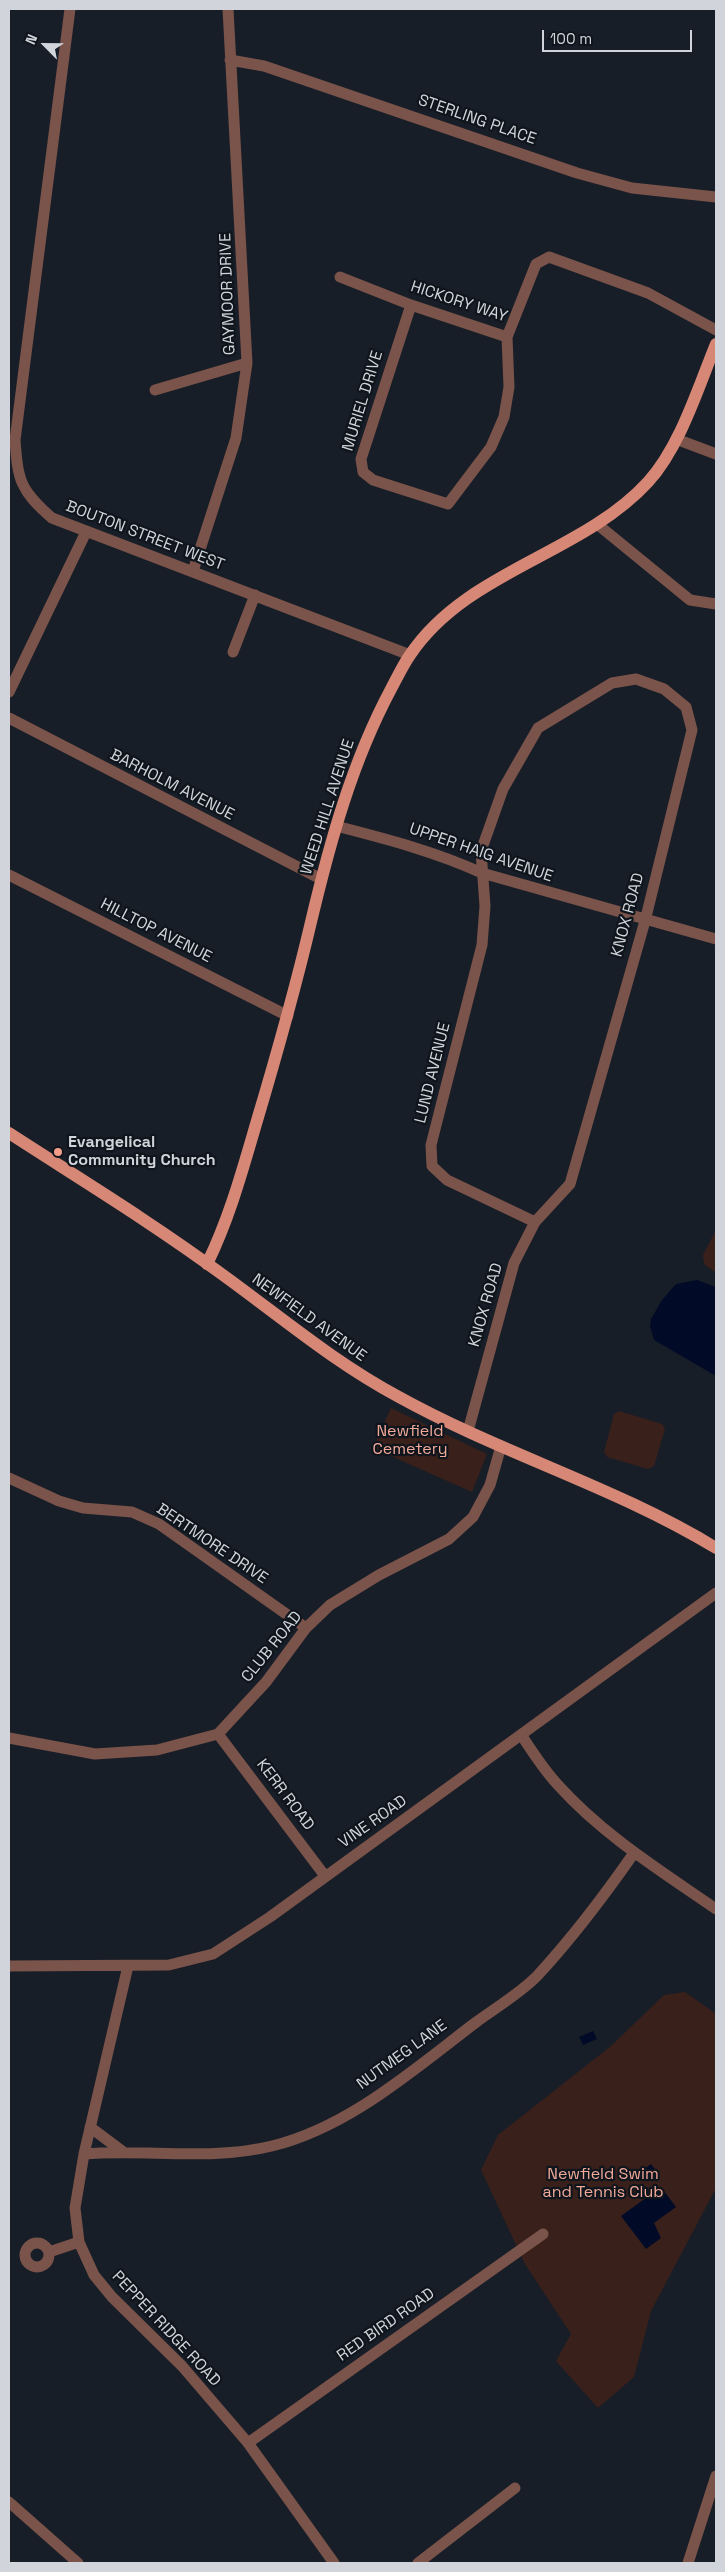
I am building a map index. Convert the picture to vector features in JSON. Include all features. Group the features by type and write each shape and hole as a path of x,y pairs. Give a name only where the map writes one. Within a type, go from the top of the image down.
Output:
{"main road":[{"name":"WEED HILL AVENUE","path":"207,1264 225,1227 288,1016 321,879 358,758 410,655 437,622 468,597 597,524 623,506 649,481 664,461 676,439 716,344"},
{"name":"NEWFIELD AVENUE","path":"9,1133 207,1264 336,1360 400,1398 501,1446 628,1500 716,1548"}],"street":[{"name":"BOUTON STREET WEST","path":"70,9 15,440 18,475 32,500 52,518 410,655"},
{"name":"GAYMOOR DRIVE","path":"193,571 236,438 247,363 241,212 228,9"},
{"name":"STERLING PLACE","path":"230,60 264,66 577,173 632,188 716,197"},
{"name":"HICKORY WAY","path":"340,277 411,305 507,337 536,264 549,256 648,293 716,330"},
{"name":"MURIEL DRIVE","path":"411,305 361,459 363,472 373,480 448,504 491,447 504,418 509,388 507,337"},
{"path":"155,390 247,363"},
{"path":"676,439 716,454"},
{"path":"597,524 690,600 716,604"},
{"path":"9,692 86,532"},
{"path":"233,652 256,595"},
{"name":"KNOX ROAD","path":"468,1431 514,1263 535,1222 570,1184 645,921 692,730 686,707 664,689 636,679 612,683 538,728 503,789 481,851 482,873"},
{"name":"BARHOLM AVENUE","path":"9,718 161,799 321,879"},
{"name":"UPPER HAIG AVENUE","path":"336,826 409,845 446,857 482,873 645,921 716,939"},
{"name":"LUND AVENUE","path":"482,873 485,906 482,945 431,1145 432,1166 447,1180 535,1222"},
{"name":"HILLTOP AVENUE","path":"9,875 288,1016"},
{"name":"CLUB ROAD","path":"218,1734 266,1682 306,1628 330,1605 378,1575 449,1539 473,1517 490,1485 501,1446"},
{"name":"BERTMORE DRIVE","path":"9,1478 59,1501 83,1508 132,1512 160,1524 306,1628"},
{"name":"VINE ROAD","path":"9,1966 169,1965 213,1954 270,1917 522,1736 716,1593"},
{"path":"9,1738 95,1754 156,1750 218,1734"},
{"name":"KERR ROAD","path":"218,1734 326,1876"},
{"path":"522,1736 558,1785 634,1853 716,1909"},
{"name":"NUTMEG LANE","path":"84,2154 122,2151 177,2155 226,2152 271,2146 319,2131 396,2083 536,1977 596,1907 634,1853"},
{"name":"PEPPER RIDGE ROAD","path":"128,1966 84,2154 74,2208 79,2242 94,2275 112,2297 182,2366 248,2442 334,2563"},
{"path":"90,2128 122,2151"},
{"name":"RED BIRD ROAD","path":"248,2442 543,2234"},
{"path":"49,2252 79,2242"},
{"path":"688,2563 716,2476"},
{"path":"418,2563 516,2488"},
{"path":"9,2502 78,2563"}],"green space":[{"path":"716,1230 716,1273 704,1264 703,1255"},
{"name":"Newfield Cemetery","path":"391,1408 487,1454 472,1492 373,1448"},
{"path":"619,1411 662,1424 665,1429 654,1466 648,1469 607,1457 604,1452 614,1414"},
{"name":"Newfield Swim and Tennis Club","path":"685,1992 716,2014 716,2188 651,2311 634,2377 598,2408 556,2361 571,2334 525,2264 481,2170 498,2135 611,2046 664,1995"}],"water":[{"path":"697,1280 716,1287 716,1376 654,1340 650,1326 651,1319 662,1300 676,1284"},
{"path":"593,2031 597,2039 583,2045 579,2037"},
{"path":"651,2164 659,2175 652,2181 643,2170"},
{"path":"661,2187 676,2207 654,2223 661,2238 646,2249 621,2216"}],"place":[{"name":"Evangelical Community Church","path":"58,1152"}]}
